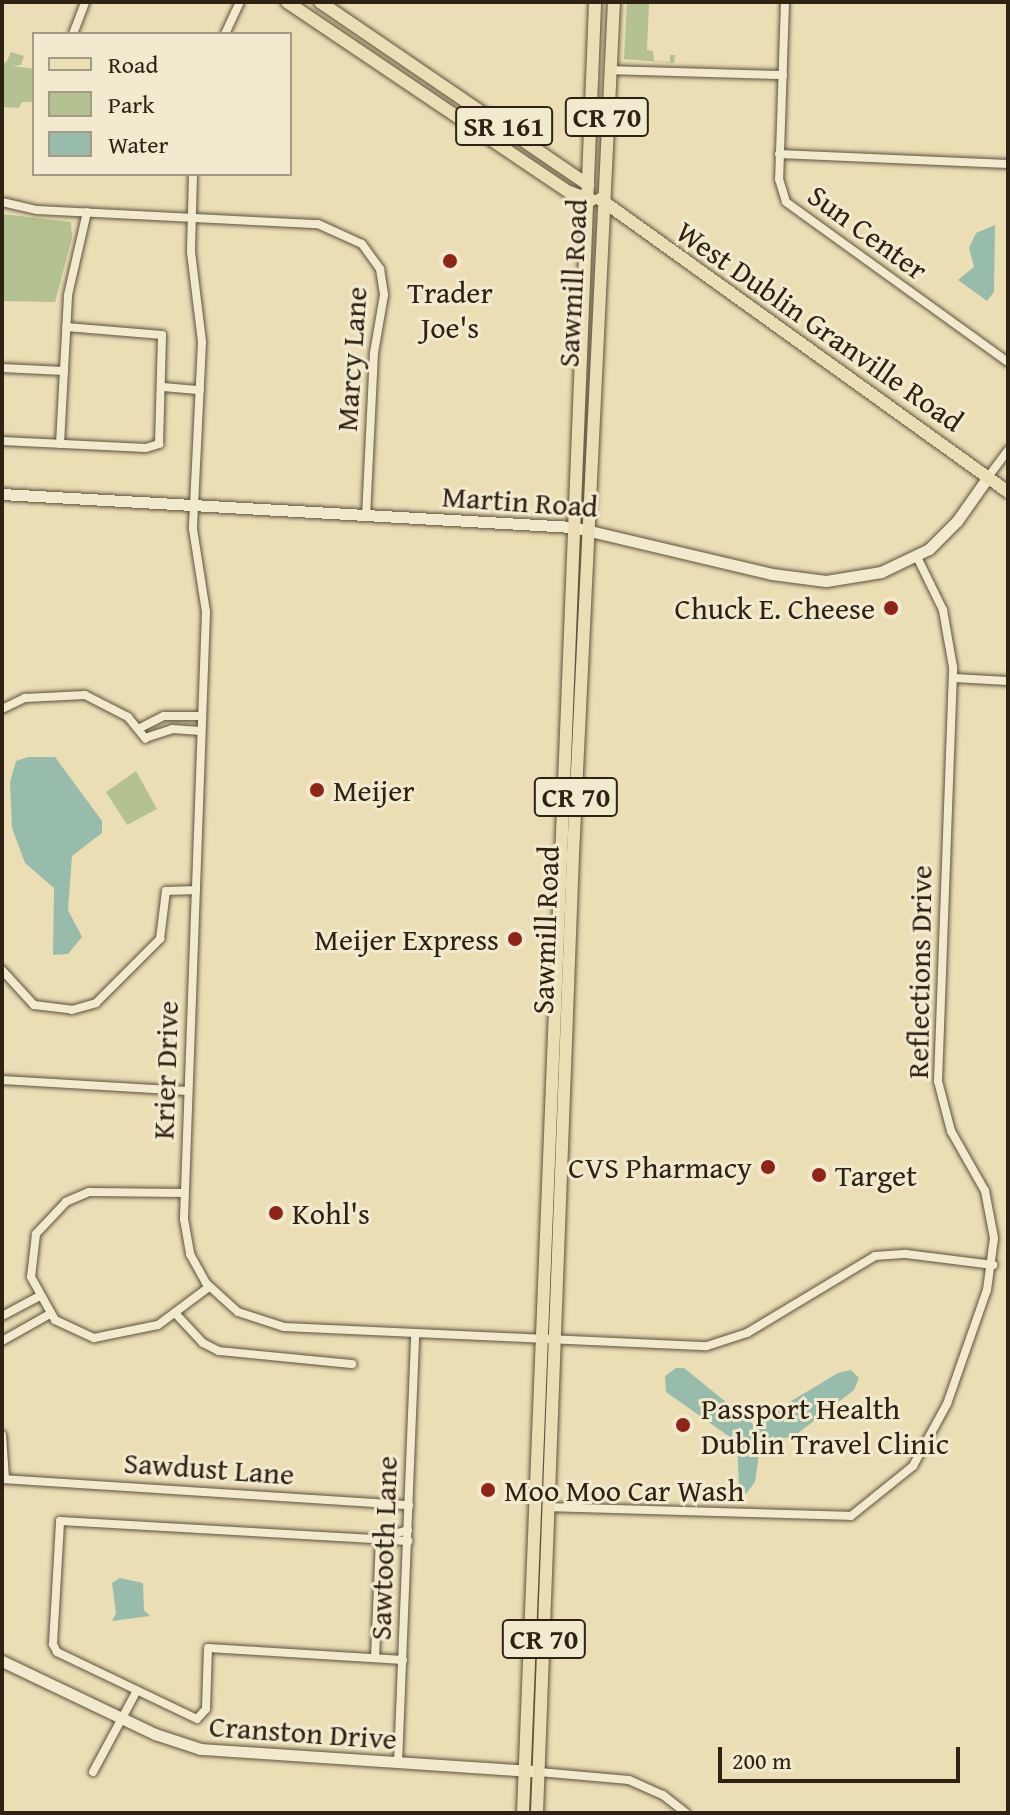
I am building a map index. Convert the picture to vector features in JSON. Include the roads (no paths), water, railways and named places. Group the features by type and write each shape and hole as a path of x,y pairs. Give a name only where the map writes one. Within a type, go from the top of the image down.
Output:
{"main road":[{"name":"West Dublin Granville Road","path":"287,2 584,198 602,202"},
{"name":"West Dublin Granville Road","path":"320,2 585,181 602,202 1008,492"},
{"name":"Sawmill Road","path":"523,1813 584,198 595,2"},
{"name":"Sawmill Road","path":"537,1813 587,529 614,2"}],"street":[{"path":"74,32 85,2"},
{"path":"226,32 240,2"},
{"name":"Sun Center","path":"785,2 779,185 786,202 1008,362"},
{"path":"610,70 783,75"},
{"path":"779,154 1008,164"},
{"name":"Krier Drive","path":"193,176 191,215 202,329 194,506 206,605 184,1193 188,1248 209,1287 238,1312 270,1325 541,1341 712,1346 747,1333 875,1256 906,1254 993,1265"},
{"name":"Marcy Lane","path":"2,202 87,212 191,215 326,225 351,235 376,261 384,295 375,341 366,515"},
{"path":"60,444 69,287 87,212"},
{"path":"2,441 156,446 165,341 160,333 66,327"},
{"path":"2,368 64,371"},
{"path":"163,387 200,390"},
{"path":"988,477 1008,450"},
{"name":"Martin Road","path":"2,494 573,527 811,581 863,576 917,557 945,536 988,477"},
{"name":"Reflections Drive","path":"549,1507 844,1517 862,1512 913,1466 933,1436 993,1265 989,1203 946,1119 937,1066 954,678 946,620 917,557"},
{"path":"954,678 1008,681"},
{"path":"2,709 25,698 85,695 128,717 145,738 164,730 201,731"},
{"path":"138,729 164,716 202,716"},
{"path":"2,970 34,1005 86,1007 160,939 166,891 196,890"},
{"path":"2,1080 188,1091"},
{"path":"184,1193 89,1192 56,1208 33,1245 31,1277 38,1297 50,1314 71,1331 106,1339 158,1325 209,1287"},
{"path":"2,1316 38,1297"},
{"path":"175,1313 203,1343 219,1351 352,1364"},
{"path":"2,1341 50,1314"},
{"name":"Sawtooth Lane","path":"398,1763 415,1334"},
{"name":"Sawdust Lane","path":"2,1435 4,1479 409,1505"},
{"path":"403,1660 208,1648 206,1709 197,1719 136,1692 54,1649 60,1521 408,1541"},
{"path":"380,1538 408,1530"},
{"path":"375,1658 380,1538"},
{"name":"Cranston Drive","path":"2,1662 120,1718 210,1751 524,1771"},
{"path":"93,1772 136,1692"},
{"path":"524,1771 629,1780 663,1795 686,1813"}],"water":[{"path":"995,225 994,292 987,301 958,280 974,267 969,248 976,233"},
{"path":"28,757 55,757 102,821 102,833 72,856 68,910 82,937 68,954 53,955 54,888 25,863 12,828 10,782 16,761"},
{"path":"676,1368 684,1368 753,1424 838,1373 851,1370 859,1378 854,1390 793,1437 761,1440 755,1482 746,1494 739,1487 737,1442 666,1392 665,1376"},
{"path":"120,1578 143,1583 144,1610 150,1616 112,1621 116,1613 112,1583"}],"place":[{"name":"Trader Joe's","path":"450,261"},
{"name":"Chuck E. Cheese","path":"891,608"},
{"name":"Meijer","path":"317,790"},
{"name":"Meijer Express","path":"515,939"},
{"name":"CVS Pharmacy","path":"768,1167"},
{"name":"Target","path":"819,1175"},
{"name":"Kohl's","path":"276,1213"},
{"name":"Passport Health Dublin Travel Clinic","path":"683,1425"},
{"name":"Moo Moo Car Wash","path":"488,1490"}]}
